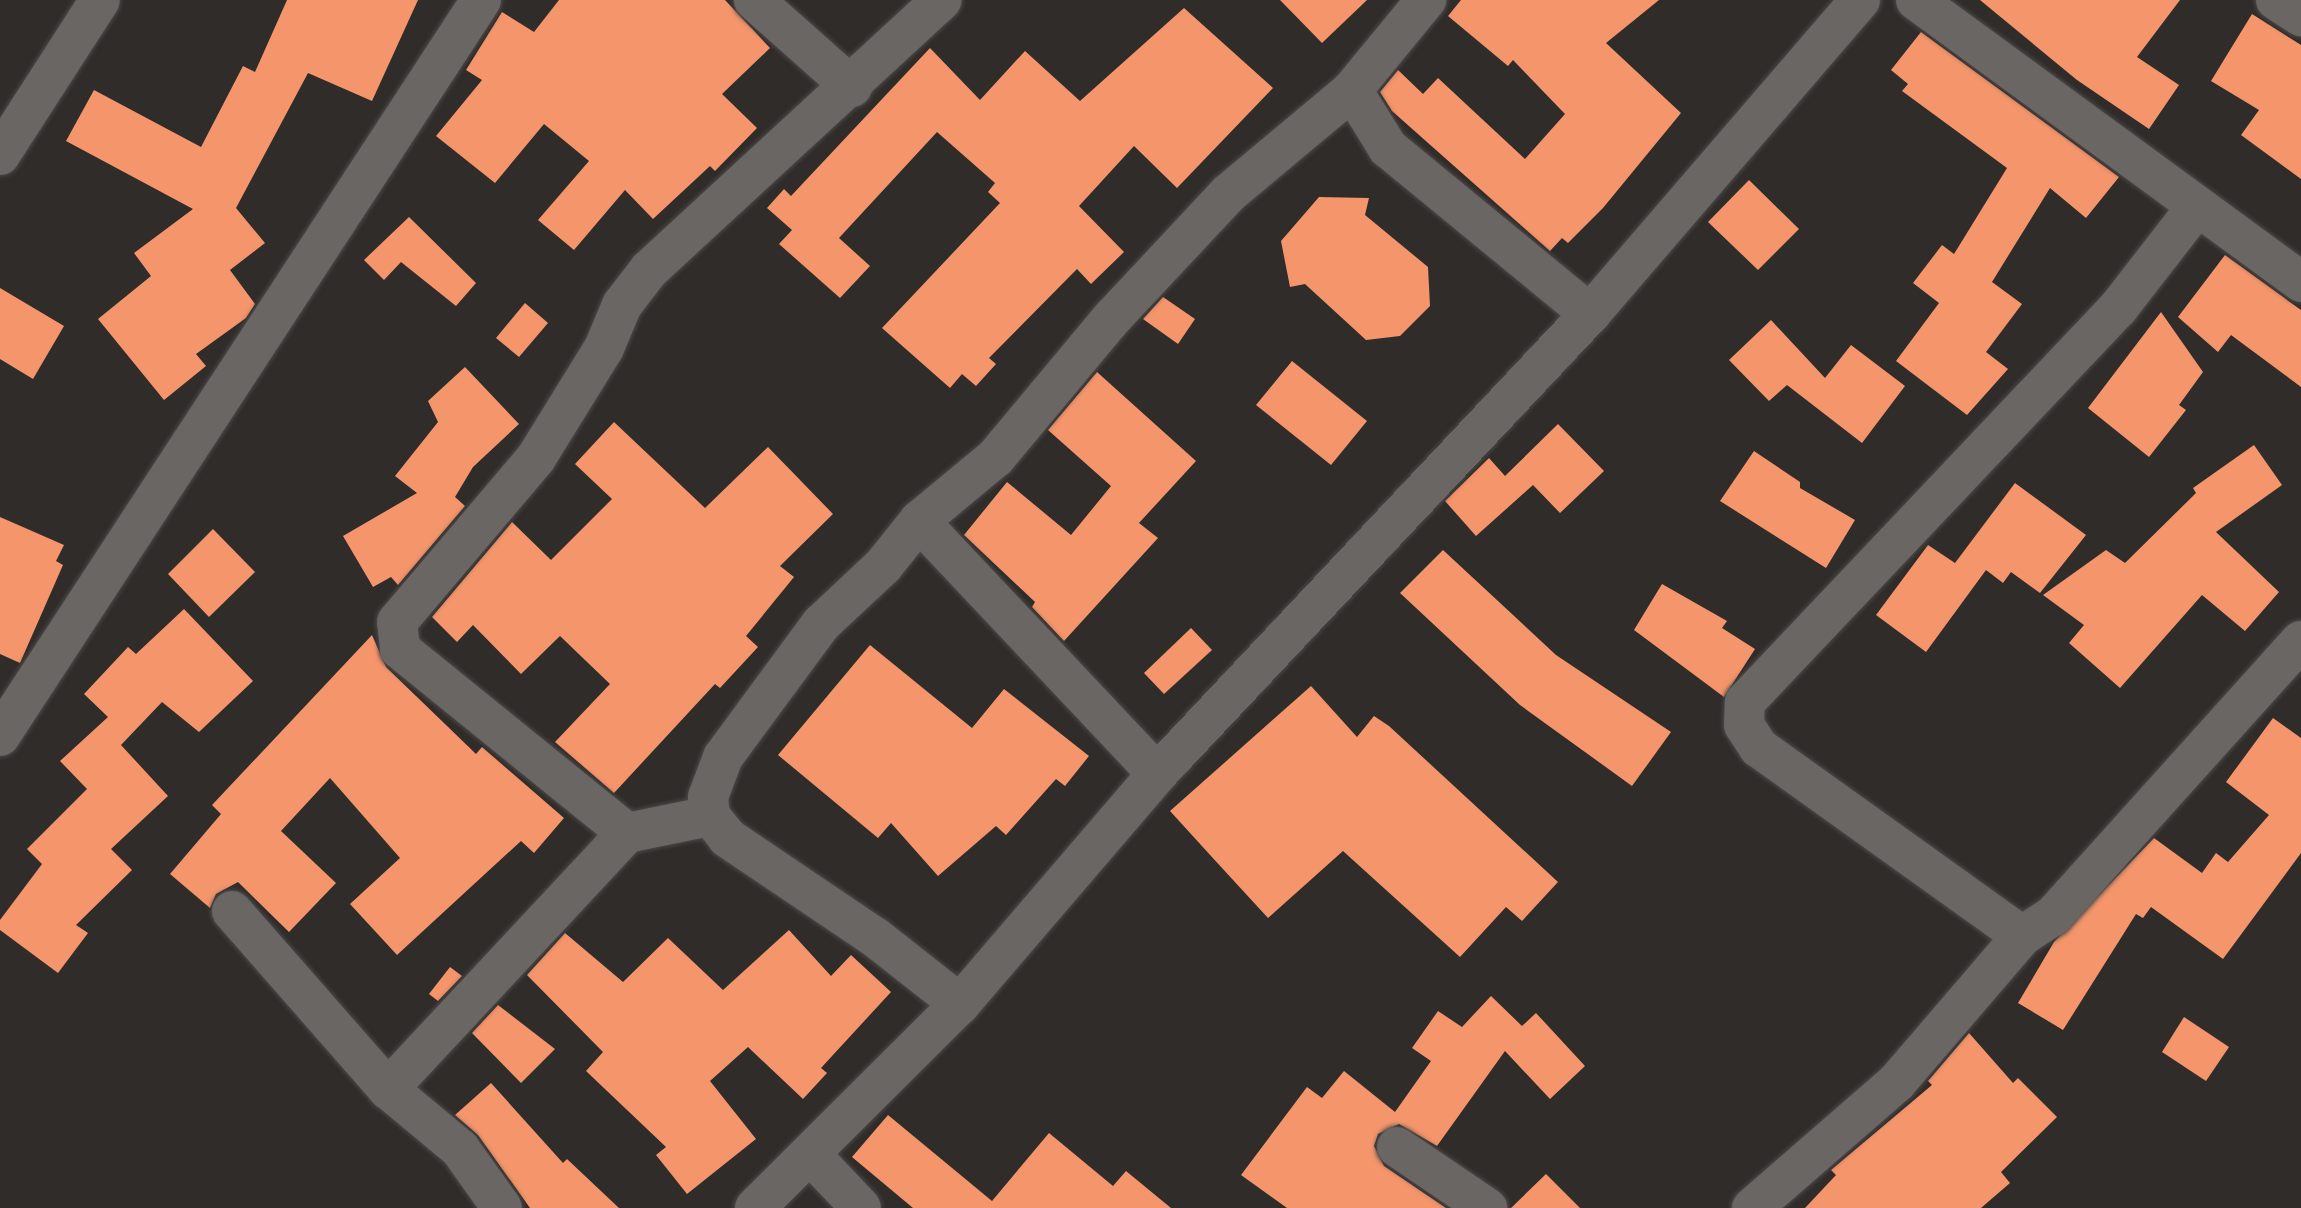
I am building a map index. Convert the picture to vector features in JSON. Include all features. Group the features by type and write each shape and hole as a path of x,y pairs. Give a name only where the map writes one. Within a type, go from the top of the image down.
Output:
{"street":[{"path":"0,155 100,0"},
{"path":"0,736 481,0"},
{"path":"754,0 852,87"},
{"path":"627,833 400,649 397,622 536,458 604,348 622,305 649,270 852,87 942,0"},
{"path":"960,1004 876,938 728,838 710,816 708,797 723,757 821,624 883,566 919,521 996,457 1112,318 1229,193 1352,90 1426,0"},
{"path":"755,1208 960,1004 1157,774 1590,314 1860,0"},
{"path":"1916,0 2195,209 2301,282"},
{"path":"2276,0 2301,16"},
{"path":"1352,90 1388,148 1590,314"},
{"path":"2022,936 1759,748 1744,725 1745,702 2119,307 2195,209"},
{"path":"919,521 1157,774"},
{"path":"1752,1208 1896,1083 2022,936 2053,916 2301,641"},
{"path":"388,1089 627,833 710,816"},
{"path":"232,911 388,1089 460,1149 502,1208"},
{"path":"1397,1147 1487,1208"},
{"path":"810,1154 861,1208"}],"building":[{"path":"287,0 418,0 372,101 308,73 236,208 265,243 230,270 255,304 246,318 196,354 206,366 164,400 98,319 151,276 134,253 193,209 66,141 94,90 201,147 243,66 255,72"},
{"path":"559,0 725,0 770,48 722,94 757,128 715,171 710,166 653,219 625,190 574,250 538,220 589,161 544,124 495,183 436,136 482,80 466,70 502,12 534,32"},
{"path":"1280,0 1367,0 1322,43"},
{"path":"1461,0 1659,0 1606,43 1681,113 1603,208 1568,243 1562,238 1550,251 1392,111 1380,92 1398,70 1423,94 1438,78 1525,159 1565,114 1513,60 1508,66 1448,16"},
{"path":"1980,0 2180,0 2137,57 2179,85 2149,129 2077,80"},
{"path":"1184,8 1273,88 1177,188 1134,146 1079,206 1124,252 1091,284 1077,269 989,358 996,364 976,386 962,374 950,388 882,328 1000,203 988,192 995,183 937,132 839,238 870,266 840,298 779,244 792,230 767,208 784,189 791,196 930,48 980,100 1025,51 1080,101"},
{"path":"2252,14 2301,45 2301,179 2241,135 2259,110 2211,81"},
{"path":"1921,32 2119,177 2086,218 2050,188 1992,282 2022,304 1986,352 2008,369 1967,415 1896,361 1939,303 1913,283 1942,245 1954,254 2007,168 1902,91 1908,84 1891,70"},
{"path":"1749,180 1799,229 1758,270 1708,222"},
{"path":"1319,197 1369,198 1365,215 1428,267 1430,306 1400,336 1366,340 1305,284 1290,287 1281,241"},
{"path":"409,217 476,283 456,306 401,262 384,280 364,260"},
{"path":"2225,255 2301,310 2301,387 2231,335 2218,352 2178,317"},
{"path":"0,288 64,326 33,379 0,359"},
{"path":"1163,297 1195,319 1178,344 1143,319"},
{"path":"525,303 548,323 519,357 496,338"},
{"path":"2161,312 2203,372 2179,405 2186,410 2149,457 2088,408"},
{"path":"1771,320 1825,378 1851,345 1905,386 1862,443 1787,385 1769,401 1729,360"},
{"path":"1292,361 1367,421 1331,465 1256,405"},
{"path":"465,367 519,424 473,467 455,497 465,506 398,585 391,577 373,587 343,536 417,493 395,476 438,422 428,401"},
{"path":"1097,372 1196,461 1139,523 1158,538 1064,641 1032,607 1035,602 964,535 1007,482 1071,535 1111,486 1048,430"},
{"path":"614,422 705,508 768,447 833,514 780,566 794,577 746,636 758,647 720,688 715,684 614,793 555,742 610,684 560,636 521,674 473,625 457,642 432,617 512,522 551,560 612,499 575,464"},
{"path":"1558,424 1604,471 1560,513 1533,485 1476,536 1445,501 1489,458 1505,476"},
{"path":"2254,445 2282,485 2216,532 2279,592 2245,631 2202,595 2120,688 2069,643 2084,625 2043,595 2106,550 2125,563 2196,493 2193,488"},
{"path":"1754,451 1800,482 1800,488 1855,520 1826,568 1720,501"},
{"path":"2015,483 2086,535 2040,593 2011,572 2003,583 1986,570 1926,652 1876,615 1928,545 1955,563"},
{"path":"0,517 64,545 56,561 63,565 20,663 0,654"},
{"path":"213,529 255,572 209,617 168,574"},
{"path":"1443,550 1556,655 1671,732 1632,786 1520,705 1400,593"},
{"path":"1662,584 1727,621 1722,628 1755,649 1724,697 1634,630"},
{"path":"184,609 253,681 199,732 162,702 121,745 168,796 111,849 132,870 76,925 88,933 58,973 0,930 0,920 42,864 27,849 87,789 60,761 108,717 84,694 128,647 136,654"},
{"path":"1191,628 1212,650 1164,694 1144,673"},
{"path":"372,635 386,667 476,754 482,747 564,818 534,853 521,841 397,955 350,904 400,858 330,778 281,831 336,883 289,932 238,882 216,894 210,908 170,874 221,814 212,805"},
{"path":"870,645 972,728 1004,689 1089,756 1065,786 1056,779 1006,835 996,826 938,876 891,823 878,838 778,755"},
{"path":"1311,686 1357,737 1374,716 1389,726 1558,882 1522,921 1506,907 1460,957 1343,851 1268,918 1170,811"},
{"path":"2273,718 2301,738 2301,853 2223,959 2151,907 2143,918 2136,914 2063,1030 2018,1003 2054,942 2154,838 2202,873 2216,853 2228,862 2269,815 2226,782"},
{"path":"789,930 831,976 851,955 891,992 821,1068 827,1073 803,1099 748,1047 710,1081 756,1139 687,1194 656,1155 666,1147 586,1071 603,1052 527,975 565,933 623,982 668,938 723,990"},
{"path":"450,967 462,976 438,1001 429,994"},
{"path":"1491,996 1522,1026 1536,1013 1585,1066 1550,1099 1505,1051 1437,1146 1399,1124 1378,1134 1374,1146 1384,1166 1446,1208 1287,1208 1241,1175 1307,1087 1322,1098 1344,1071 1395,1112 1431,1061 1412,1048 1438,1011 1462,1027"},
{"path":"498,1005 555,1049 521,1083 472,1033"},
{"path":"2184,1017 2229,1047 2206,1081 2162,1052"},
{"path":"1969,1033 2013,1083 2018,1078 2057,1117 2001,1172 2010,1183 1981,1208 1805,1208 1836,1175 1831,1170 1932,1085 1928,1081"},
{"path":"491,1083 563,1163 567,1159 619,1208 530,1208 478,1135 455,1115"},
{"path":"888,1115 992,1201 1049,1133 1113,1186 1126,1171 1171,1208 913,1208 852,1157"},
{"path":"1546,1174 1580,1208 1511,1208"}]}
